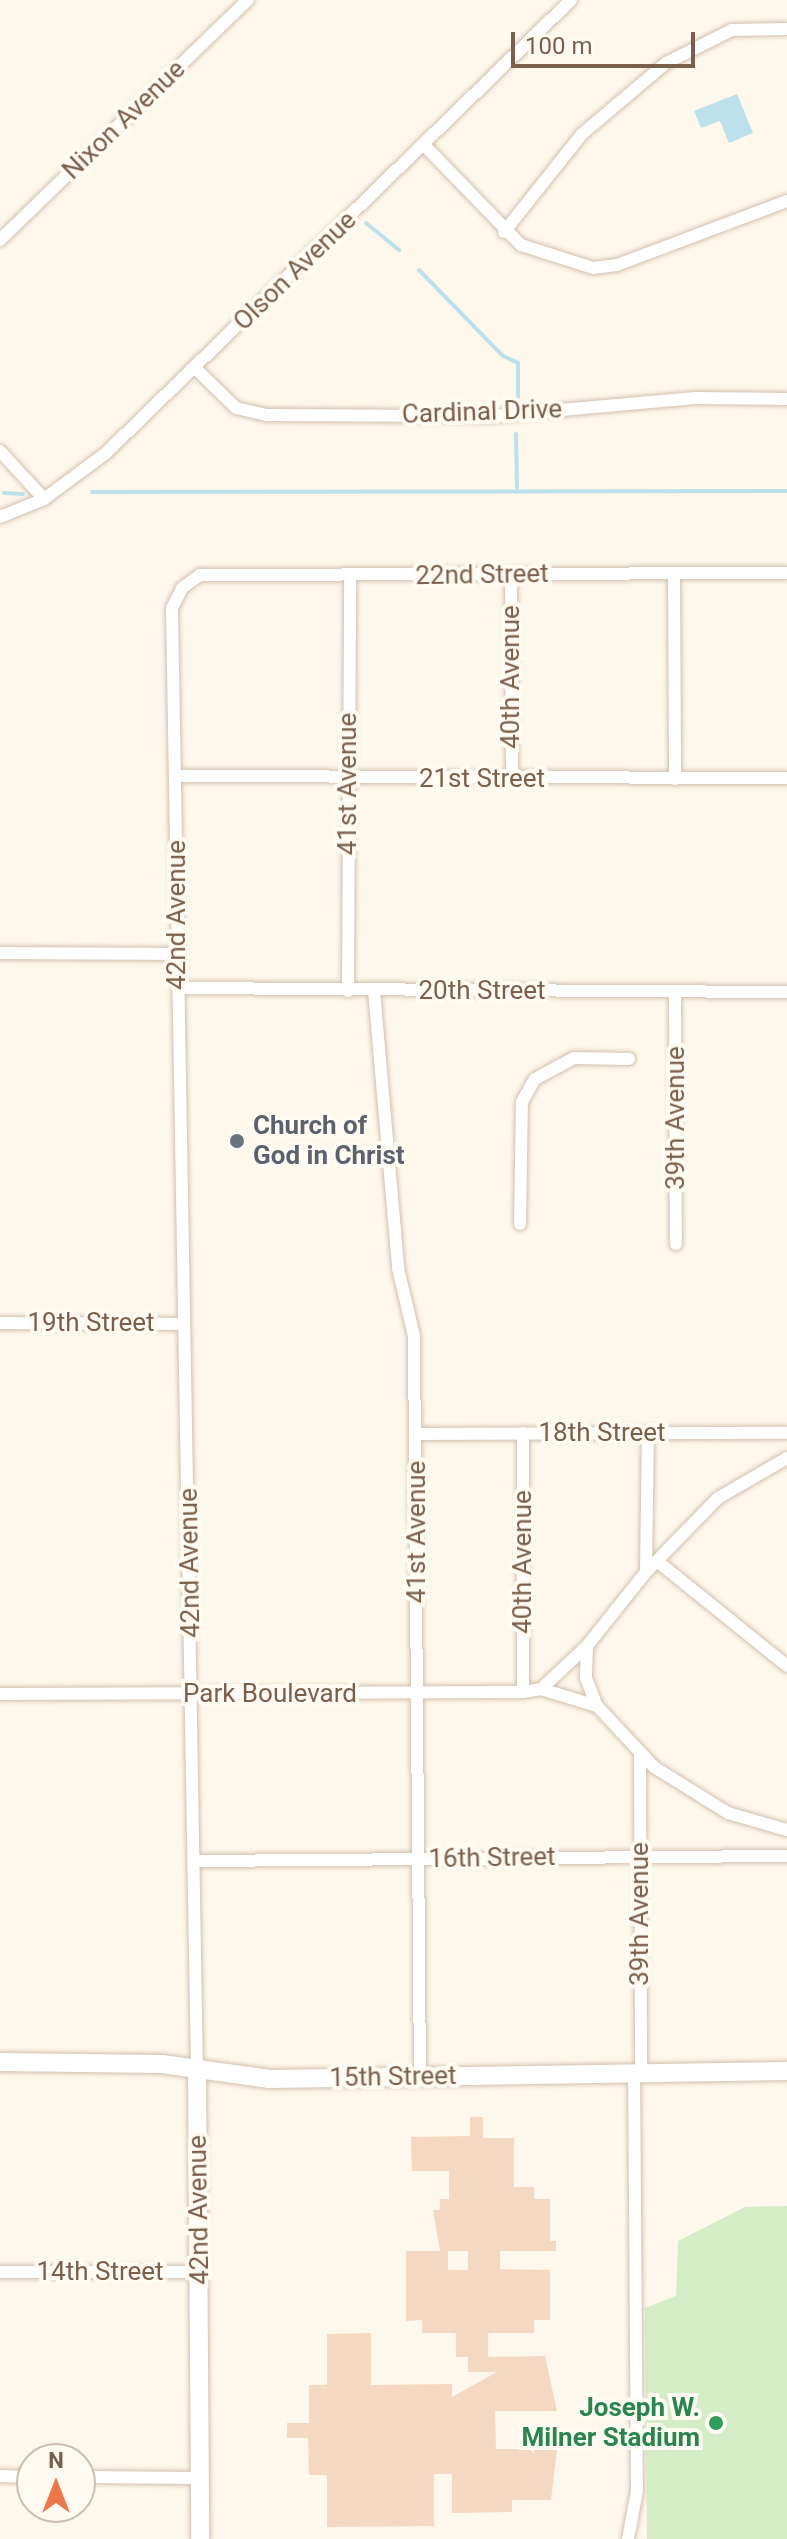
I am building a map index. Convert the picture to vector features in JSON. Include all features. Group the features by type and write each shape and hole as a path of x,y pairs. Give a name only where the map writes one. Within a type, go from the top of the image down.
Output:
{"main road":[{"name":"15th Street","path":"0,2062 162,2064 270,2079 787,2071"},
{"name":"42nd Avenue","path":"197,2071 201,2272 200,2539"}],"street":[{"name":"Nixon Avenue","path":"0,240 248,0"},
{"name":"Olson Avenue","path":"0,517 44,499 106,453 425,146 571,0"},
{"path":"504,232 582,134 666,63 732,30 786,25"},
{"path":"425,146 504,232 556,259 605,267 787,201"},
{"name":"Cardinal Drive","path":"195,368 236,408 267,415 494,416 695,398 787,399"},
{"path":"0,451 44,499"},
{"path":"674,573 675,779"},
{"name":"22nd Street","path":"182,588 200,575 787,573"},
{"name":"40th Avenue","path":"511,575 512,779"},
{"name":"41st Avenue","path":"348,991 350,576"},
{"name":"42nd Avenue","path":"182,588 172,608 183,1324 197,1861 197,2071"},
{"name":"21st Street","path":"176,776 348,779 787,778"},
{"path":"0,953 177,954"},
{"name":"20th Street","path":"178,988 787,992"},
{"name":"41st Avenue","path":"374,991 398,1268 414,1336 420,2076"},
{"name":"39th Avenue","path":"675,991 676,1244"},
{"path":"520,1224 522,1102 535,1079 574,1058 629,1059"},
{"name":"19th Street","path":"0,1323 183,1324"},
{"name":"40th Avenue","path":"523,1433 523,1692"},
{"path":"646,1572 648,1433"},
{"name":"18th Street","path":"417,1434 787,1433"},
{"path":"541,1689 587,1646 646,1572 718,1498 787,1458"},
{"path":"657,1561 787,1666"},
{"path":"587,1646 586,1678 597,1706 640,1754 708,1803 787,1830"},
{"name":"Park Boulevard","path":"0,1694 418,1694 541,1689 597,1706"},
{"name":"39th Avenue","path":"628,2539 637,2491 640,1754"},
{"name":"16th Street","path":"197,1861 784,1855"},
{"name":"14th Street","path":"0,2272 201,2272"},
{"path":"96,2477 200,2478"}],"green space":[{"name":"Joseph W. Milner Stadium","path":"787,2206 787,2539 647,2539 645,2308 676,2296 678,2241 745,2207"}],"water":[{"path":"737,94 753,133 729,143 720,121 701,128 694,111"}],"building":[{"path":"470,2117 483,2117 483,2138 514,2138 514,2187 534,2187 534,2199 550,2199 550,2241 556,2241 556,2251 500,2251 500,2269 550,2270 550,2320 534,2320 534,2333 488,2333 488,2357 545,2356 557,2411 495,2411 496,2449 557,2449 551,2500 512,2500 512,2512 452,2513 452,2474 434,2474 434,2526 327,2527 327,2475 309,2475 308,2438 287,2438 287,2423 309,2423 309,2385 327,2385 327,2334 371,2333 371,2385 452,2384 452,2397 497,2372 468,2372 468,2357 456,2357 456,2333 422,2333 422,2320 406,2321 406,2251 440,2251 433,2210 440,2210 440,2199 449,2199 449,2171 412,2171 411,2137 470,2136","holes":["448,2251 468,2251 468,2270 448,2270"]}],"waterway":[{"path":"366,223 399,250"},
{"path":"419,270 503,356 518,363 518,397"},
{"path":"516,434 517,488"},
{"path":"92,492 787,491"},
{"path":"4,493 23,494"}],"place":[{"name":"Church of God in Christ","path":"237,1141"},
{"name":"Joseph W. Milner Stadium","path":"716,2423"}]}
